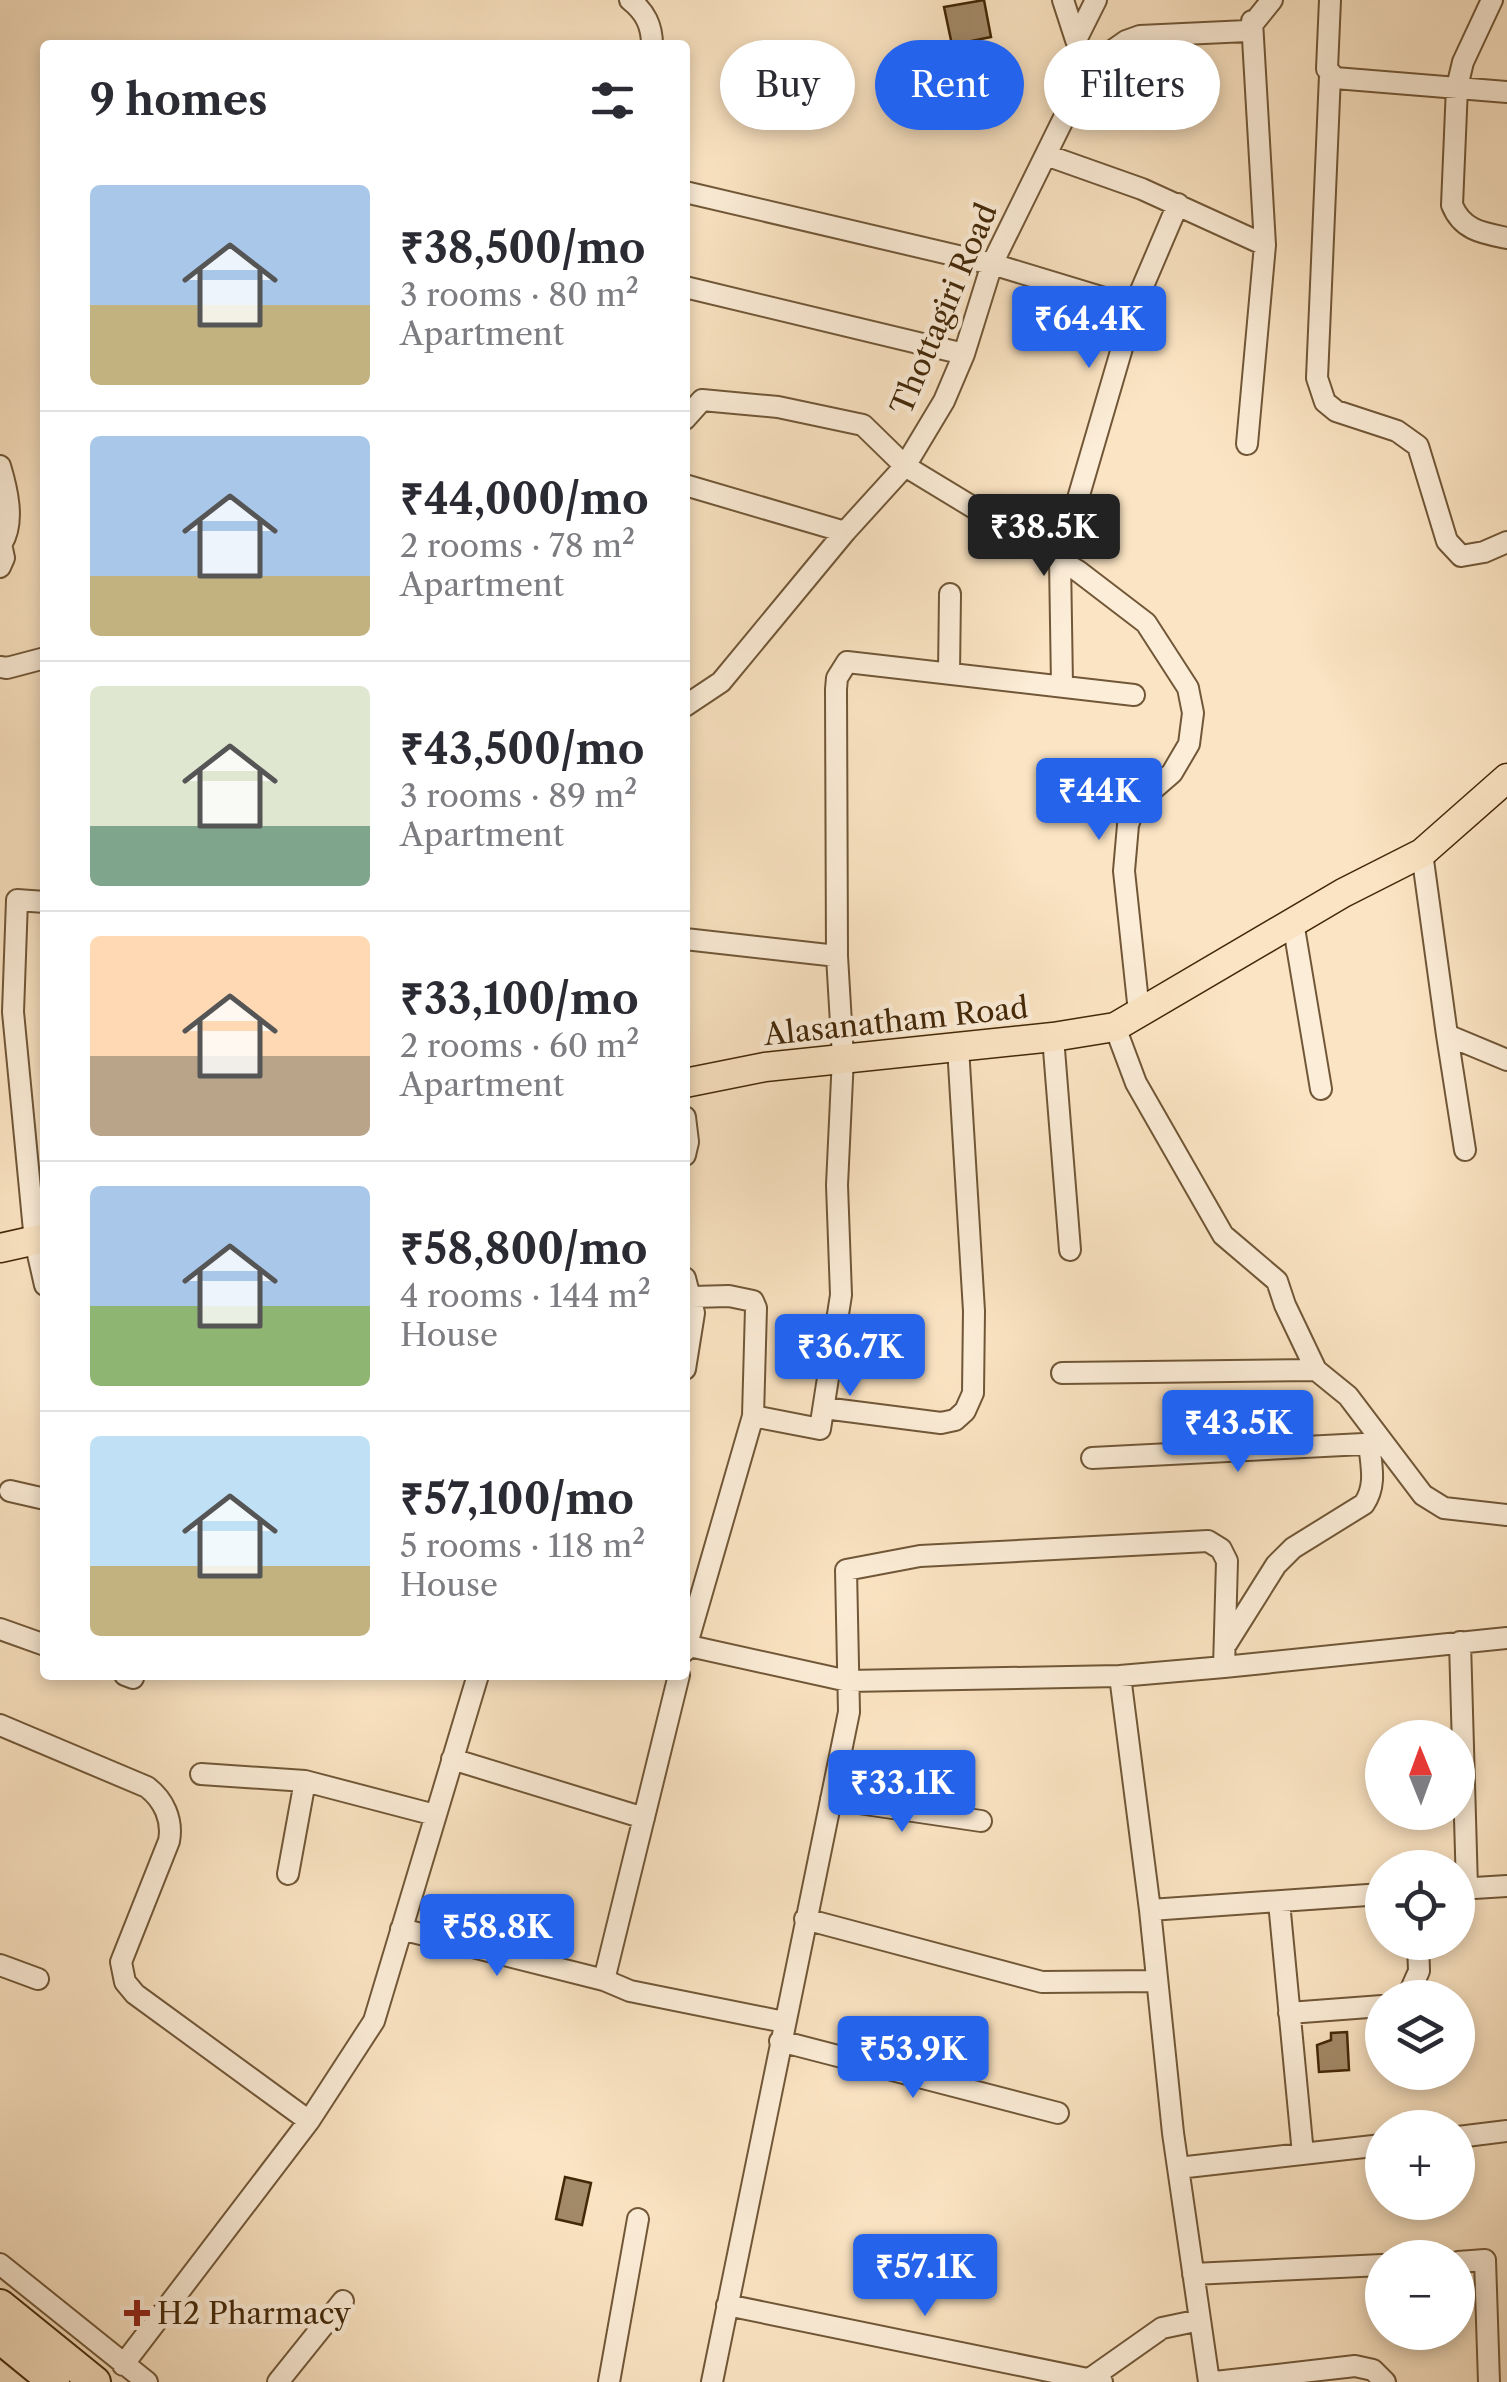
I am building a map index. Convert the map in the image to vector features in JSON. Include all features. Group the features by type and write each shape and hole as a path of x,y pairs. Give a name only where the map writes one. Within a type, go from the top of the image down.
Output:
{"highway":[{"path":"0,2305 95,2382"},
{"path":"0,2338 54,2382"}],"main road":[{"path":"1127,1019 1293,922 1422,853 1507,778"},
{"name":"Alasanatham Road","path":"690,1082 843,1057 1053,1037 1127,1019"},
{"path":"0,1248 40,1240"}],"street":[{"path":"630,0 646,18 652,40"},
{"path":"1063,0 1076,40"},
{"path":"1076,40 1096,0"},
{"path":"1247,444 1265,244 1252,21 1272,0"},
{"path":"1330,0 1317,378 1326,402 1336,412 1396,431 1418,446 1447,542 1461,556 1507,542"},
{"path":"1492,0 1463,62 1456,87 1452,204 1464,225 1507,238"},
{"name":"Thottagiri Road","path":"1126,40 1247,30 1252,21"},
{"path":"1330,75 1507,92"},
{"name":"Thottagiri Road","path":"690,703 721,682 845,532 906,466 944,401 964,354 992,264 1058,130"},
{"path":"1046,155 1178,204 1265,244"},
{"path":"690,193 992,264 1134,306"},
{"path":"1062,685 1060,560 1134,306 1178,204"},
{"path":"690,288 964,354"},
{"path":"690,413 702,400 778,407 863,424 906,466 1060,560 1146,623 1188,688 1193,713 1189,744 1172,773 1135,805 1126,835 1127,1019 1136,1082 1224,1235 1277,1280 1316,1370 1348,1396 1376,1443 1423,1495 1444,1508 1507,1515"},
{"path":"0,466 8,517 8,534 1,541 4,558 0,567"},
{"path":"690,487 845,532"},
{"path":"949,672 950,594"},
{"path":"0,667 40,659"},
{"path":"753,1416 820,1429 841,1296 836,1184 843,1057 837,956 837,678 847,662 1134,695"},
{"path":"1422,853 1465,1150"},
{"path":"40,902 17,900 13,1012 40,1240"},
{"path":"1293,922 1322,1090"},
{"path":"690,940 837,956"},
{"path":"1447,1035 1507,1060"},
{"path":"1053,1037 1070,1250"},
{"path":"824,1408 941,1423 955,1420 965,1411 972,1393 974,1312 958,1046"},
{"path":"690,1288 753,1301 756,1308 753,1416 690,1631"},
{"path":"690,1293 694,1314 690,1338"},
{"path":"1062,1373 1316,1370"},
{"path":"1092,1458 1376,1443"},
{"path":"1224,1658 1276,1565 1293,1548 1364,1504 1371,1494 1376,1443"},
{"path":"10,1491 40,1497"},
{"path":"712,2382 848,1712 846,1570 920,1556 1208,1541 1221,1550 1226,1561 1224,1658"},
{"path":"0,1628 40,1643"},
{"path":"690,1649 848,1681 1120,1676 1224,1658 1507,1638"},
{"path":"1460,1642 1462,1850"},
{"path":"1120,1676 1178,2168 1212,2382 1355,2366 1373,2370 1384,2382"},
{"path":"124,2364 309,2121 374,2022 452,1760 470,1680"},
{"path":"604,1980 678,1680"},
{"path":"0,1725 158,1795 169,1820 169,1841 121,1962 125,1982 135,1994 309,2121"},
{"path":"452,1760 644,1818"},
{"path":"202,1774 304,1781 436,1815"},
{"path":"288,1874 304,1781"},
{"path":"831,1799 981,1822"},
{"path":"1475,1887 1507,1886"},
{"path":"1150,1910 1365,1895"},
{"path":"1279,1902 1302,2154"},
{"path":"804,1920 1042,1982 1157,1981"},
{"path":"401,1929 604,1980 630,1991 1058,2113"},
{"path":"0,1965 38,1979"},
{"path":"1290,2013 1365,2007"},
{"path":"1475,2135 1507,2131"},
{"path":"1178,2168 1365,2147"},
{"path":"608,2382 638,2219"},
{"path":"1475,2261 1484,2260 1489,2382"},
{"path":"0,2264 147,2382"},
{"path":"1193,2274 1365,2266"},
{"path":"278,2382 343,2301"},
{"path":"728,2305 1096,2380 1162,2328 1200,2320"}],"building":[{"path":"984,0 991,37 951,40 944,7"},
{"path":"1347,2032 1349,2070 1319,2072 1317,2045 1331,2040 1331,2033"},
{"path":"565,2177 591,2183 582,2225 556,2219"}],"place":[{"name":"H2 Pharmacy","path":"137,2313"}]}
